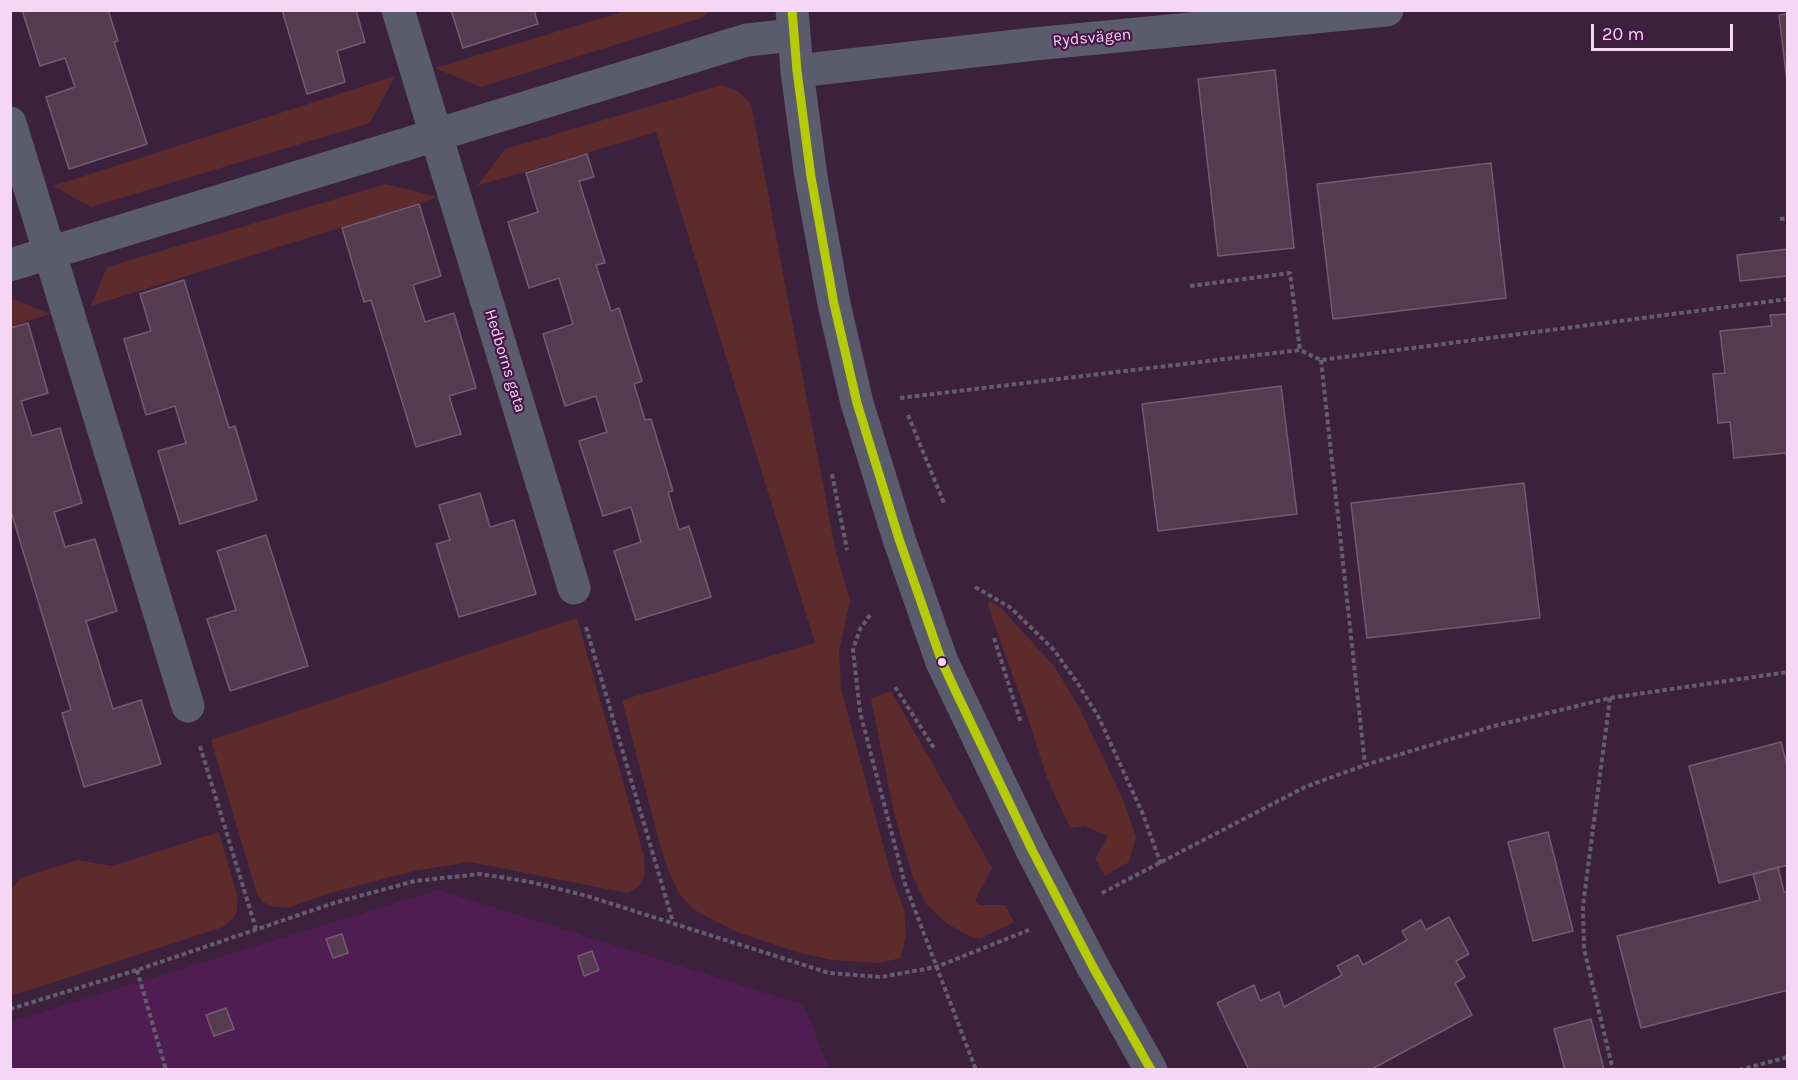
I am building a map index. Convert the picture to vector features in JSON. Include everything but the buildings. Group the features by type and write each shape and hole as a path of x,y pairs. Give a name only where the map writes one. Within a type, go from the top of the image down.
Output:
{"street":[{"name":"Hedborns gata","path":"398,10 574,588"},
{"name":"Rydsvägen","path":"797,71 1046,42 1380,11"},
{"path":"10,265 747,40 793,23 811,177 834,304 857,403 899,539 942,662 1032,850 1093,967 1151,1070"},
{"path":"10,123 188,706"}],"path":[{"path":"1780,219 1788,218"},
{"path":"1190,286 1290,273 1300,350"},
{"path":"900,398 1300,350 1321,360 1788,299"},
{"path":"1321,360 1365,765"},
{"path":"897,388 944,504"},
{"path":"975,586 1011,608 1053,650 1078,684 1098,716 1142,812 1161,864"},
{"path":"574,588 673,922"},
{"path":"870,615 860,629 853,650 860,712 905,884 976,1070"},
{"path":"1098,896 1305,787 1365,765 1494,726 1610,698 1788,672"},
{"path":"1610,698 1583,906 1584,949 1613,1070"},
{"path":"188,706 256,929"},
{"path":"10,1009 137,970 334,903 415,881 480,874 531,882 575,893 829,973 881,977 936,967 1013,938 1034,927"},
{"path":"137,970 166,1070"},
{"path":"1739,1070 1788,1057"}],"shaded area":[{"path":"619,11 711,11 701,18 481,87 435,68 619,13"},
{"path":"395,76 370,123 91,207 53,186"},
{"path":"722,85 739,92 751,104 835,548 850,601 839,651 841,689 892,878 904,909 906,933 901,958 879,963 833,960 797,952 737,932 705,916 693,909 680,895 660,845 622,700 815,643 656,132 477,186 505,149"},
{"path":"386,184 438,197 91,306 107,267"},
{"path":"11,299 13,299 50,314 11,326"},
{"path":"989,600 1001,608 1054,666 1079,707 1122,797 1136,837 1129,862 1105,876 1095,859 1108,836 1084,826 1070,828 1047,778 988,606"},
{"path":"577,618 644,856 645,874 639,886 627,893 470,862 414,871 333,892 287,908 271,906 263,902 257,894 211,740"},
{"path":"891,691 992,868 975,900 979,905 1005,905 1014,922 981,938 972,937 949,925 926,904 913,877 895,817 871,699"},
{"path":"219,832 238,899 233,919 223,927 11,996 11,889 21,878 77,860 112,866"},
{"path":"438,890 804,1005 829,1069 11,1069 10,1022"}],"transit line":[{"path":"792,10 797,71 811,177 834,304 857,403 899,539 942,662 956,692 1032,850 1093,967 1151,1070"}]}
